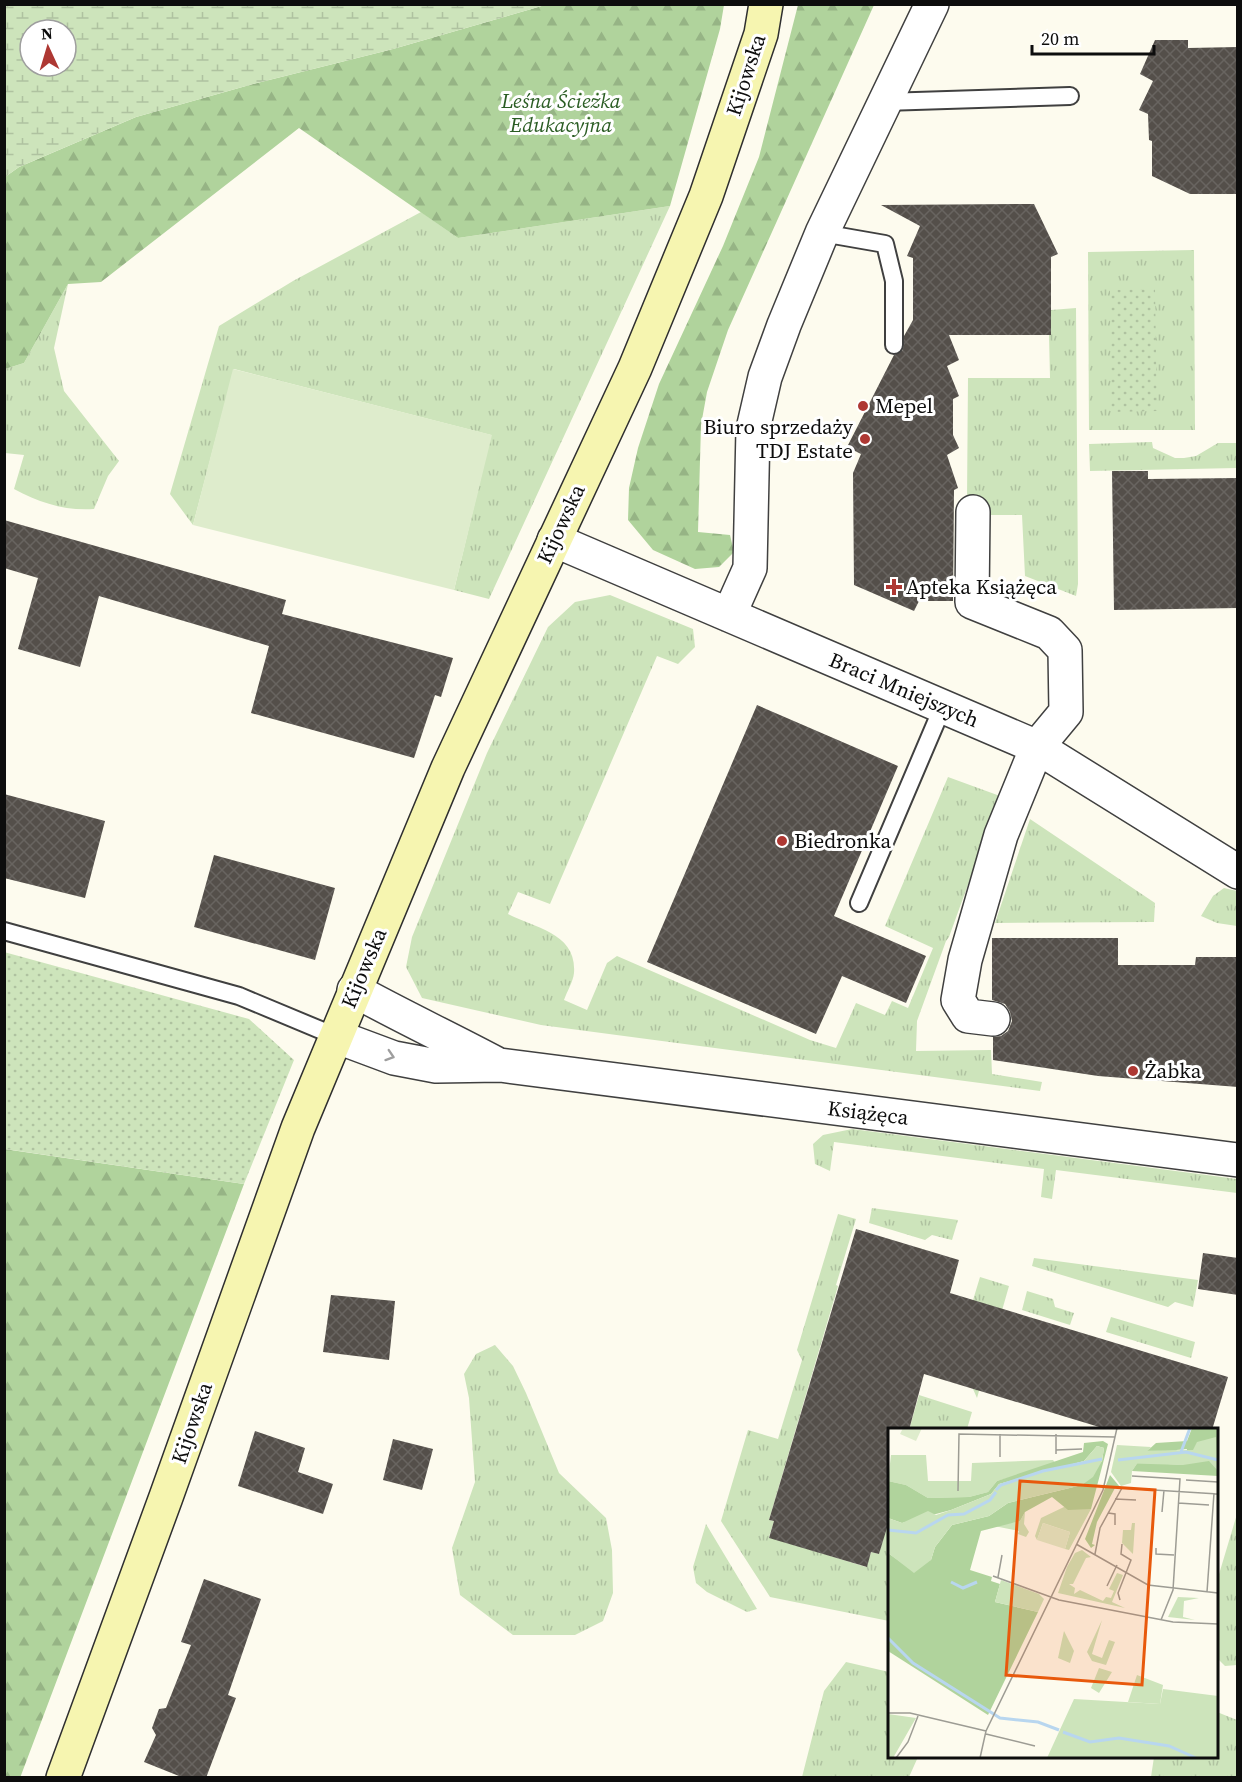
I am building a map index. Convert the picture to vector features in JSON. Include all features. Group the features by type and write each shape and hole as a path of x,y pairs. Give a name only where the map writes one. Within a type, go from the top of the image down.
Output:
{"street":[{"name":"Kijowska","path":"63,1778 298,1128 448,768 635,368 706,196 761,34 765,4"},
{"path":"729,615 750,568 753,429 765,377 822,233 932,4"},
{"path":"973,512 972,602 1049,633 1065,650 1066,712 1037,747 1001,835 965,960 958,1000 968,1016 993,1019"},
{"name":"Braci Mniejszych","path":"554,540 1037,747 1238,872"},
{"path":"354,990 408,1020 449,1038 500,1065"},
{"path":"335,1036 394,1058 436,1066 500,1065"},
{"name":"Książęca","path":"500,1065 1238,1160"}],"lane":[{"path":"884,102 1070,96"},
{"path":"822,233 885,244 894,281 894,345"},
{"path":"859,903 944,706"},
{"path":"4,931 239,996 335,1036"}],"green space":[{"path":"5,4 545,4 393,49 253,84 136,117 19,167 5,177"},
{"name":"Leśna Ścieżka Edukacyjna","path":"545,5 724,5 720,29 670,206 458,238 299,128 101,282 68,284 24,363 5,369 5,177 19,167 136,117 253,84 393,49"},
{"path":"798,5 874,5 728,330 707,392 701,425 698,532 730,535 734,552 719,567 695,569 653,550 628,520 629,488 638,448 659,384 723,246 759,157"},
{"path":"670,206 489,599 454,590 491,435 234,369 193,525 170,494 219,326 293,281 421,212 458,238"},
{"path":"1194,250 1195,430 1089,430 1088,252"},
{"path":"68,284 54,348 64,391 119,461 108,476 94,509 73,509 53,505 14,489 24,455 5,453 5,369 24,363"},
{"path":"1155,289 1157,411 1111,412 1110,290"},
{"path":"1076,308 1078,584 1076,596 1025,576 1022,515 991,515 977,500 967,499 968,378 1050,378 1051,310"},
{"path":"233,369 492,435 454,590 193,525"},
{"path":"1152,442 1153,448 1175,458 1196,456 1218,443 1237,443 1237,468 1090,471 1089,444"},
{"path":"610,595 693,629 695,647 678,664 657,656 550,904 518,892 508,914 542,928 562,940 569,949 574,973 564,1000 587,1010 607,963 617,956 810,1040 836,1048 856,1003 885,1015 892,1001 908,1008 933,948 885,926 948,777 1000,796 917,1021 916,1051 991,1050 992,1074 1042,1082 1040,1091 541,1025 422,998 406,967 412,937 487,753 548,627 575,602"},
{"path":"1030,819 1155,903 1154,922 995,923"},
{"path":"1224,888 1237,891 1237,926 1217,923 1201,916 1213,896"},
{"path":"4,952 249,1019 294,1060 244,1184 5,1149"},
{"path":"852,1129 1237,1179 1237,1193 1056,1170 1052,1199 1041,1197 1044,1169 834,1142 830,1171 815,1164 813,1144 823,1135"},
{"path":"4,1149 244,1184 20,1778 4,1777"},
{"path":"872,1208 958,1220 952,1240 932,1235 925,1240 869,1223"},
{"path":"838,1214 856,1219 769,1520 774,1521 769,1537 866,1567 871,1552 879,1554 888,1522 888,1621 770,1597 721,1521 748,1430 778,1439 802,1360 797,1350"},
{"path":"1034,1258 1198,1280 1193,1307 1175,1302 1168,1307 1032,1266"},
{"path":"980,1277 1009,1286 977,1398 957,1353"},
{"path":"1027,1291 1053,1299 1055,1307 1074,1313 1070,1325 1022,1310"},
{"path":"1111,1317 1195,1342 1191,1358 1106,1332"},
{"path":"495,1345 513,1366 559,1473 606,1518 612,1550 613,1593 603,1621 575,1635 513,1635 460,1595 452,1548 475,1482 469,1398 464,1374 476,1354"},
{"path":"919,1395 972,1412 967,1428 910,1428"},
{"path":"1237,1514 1237,1665 1225,1666 1218,1659 1218,1578"},
{"path":"706,1524 757,1609 747,1612 707,1592 696,1583 693,1567"},
{"path":"846,1662 888,1672 888,1758 918,1758 909,1777 802,1777 824,1691"},
{"path":"1218,1712 1237,1720 1237,1777 1151,1777 1154,1758 1218,1758"}],"building":[{"path":"1155,40 1188,40 1188,48 1238,47 1238,194 1190,194 1152,176 1152,141 1149,140 1148,114 1139,110 1153,81 1140,74"},
{"path":"1034,204 1058,254 1051,257 1051,335 949,335 959,360 947,366 959,396 953,399 953,435 959,448 947,455 958,488 954,490 953,601 919,601 914,611 854,585 853,473 861,454 847,447 894,355 903,350 904,336 913,320 913,258 907,256 920,226 881,205"},
{"path":"1112,471 1148,471 1148,479 1238,478 1238,608 1114,610"},
{"path":"4,520 286,600 282,614 453,658 441,697 435,695 414,758 251,713 269,646 99,596 80,667 18,649 38,578 4,568"},
{"name":"Biedronka","path":"757,705 898,766 834,916 926,956 906,1003 842,976 816,1034 647,962"},
{"path":"4,794 105,821 85,898 4,878"},
{"path":"214,855 335,888 315,960 194,927"},
{"path":"992,938 1118,938 1118,965 1195,965 1196,957 1238,957 1238,1087 1098,1076 993,1060 993,1037 1001,1036 1008,1031 1012,1021 1005,1004 992,1000"},
{"path":"856,1229 959,1260 950,1293 1228,1377 1213,1428 1102,1428 924,1374 910,1428 888,1428 888,1525 879,1554 871,1552 867,1567 769,1538 774,1521 769,1520"},
{"path":"1203,1253 1238,1258 1238,1295 1198,1289"},
{"path":"331,1295 395,1301 389,1360 323,1352"},
{"path":"255,1431 305,1448 298,1472 333,1484 323,1514 238,1486"},
{"path":"393,1439 433,1449 422,1490 383,1480"},
{"path":"204,1579 261,1599 228,1695 236,1698 206,1778 184,1778 144,1762 156,1735 152,1728 159,1709 166,1708 191,1645 181,1642"}],"place":[{"name":"Mepel","path":"863,406"},
{"name":"Biuro sprzedaży TDJ Estate","path":"865,439"},
{"name":"Apteka Książęca","path":"894,587"},
{"name":"Biedronka","path":"782,841"},
{"name":"Żabka","path":"1133,1071"}]}
